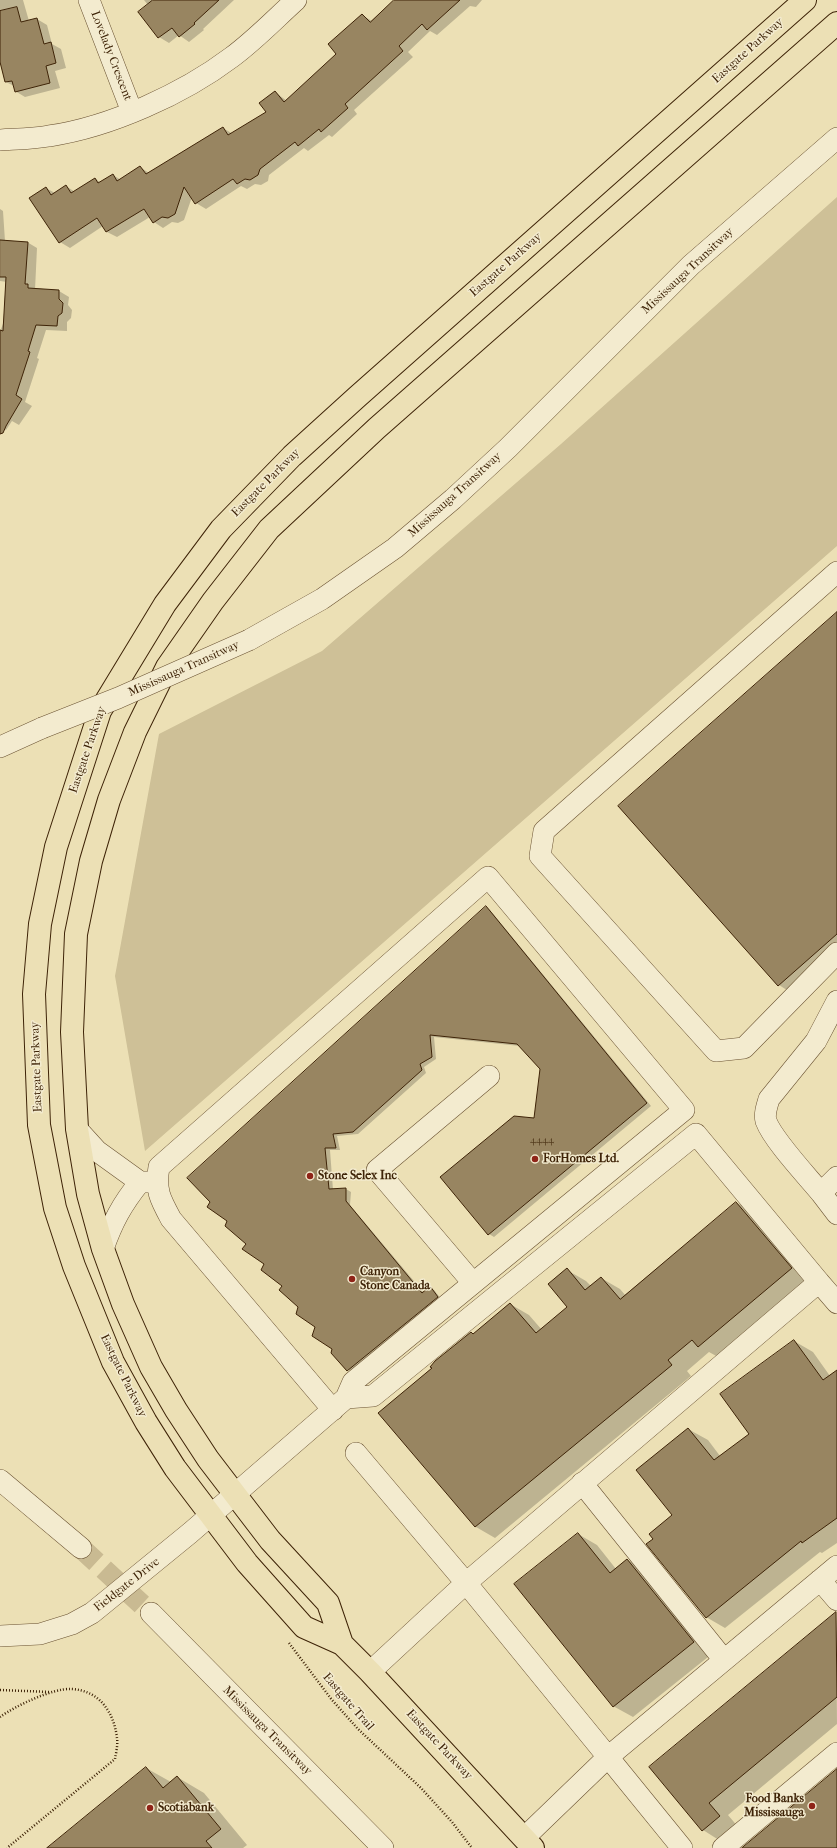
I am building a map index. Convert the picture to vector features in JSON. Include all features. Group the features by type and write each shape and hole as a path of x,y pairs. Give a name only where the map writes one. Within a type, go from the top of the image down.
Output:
{"main road":[{"name":"Eastgate Parkway","path":"529,1843 370,1672 342,1644 304,1627 247,1563 175,1468 146,1422 113,1362 74,1266 55,1208 39,1125 34,994 40,924 56,847 100,711 165,604 221,529 292,456 369,386 805,0"},
{"name":"Eastgate Parkway","path":"342,1644 328,1603 270,1540 235,1495 176,1410 151,1367 123,1304 103,1249 88,1194 77,1129 72,1032 76,934 91,861 109,800 135,732 167,667 213,601 275,524 377,428 837,23"}],"street":[{"name":"Lovelady Crescent","path":"89,0 132,112"},
{"path":"0,140 49,136 93,125 132,112 173,95 232,57 296,0"},
{"name":"Mississauga Transitway","path":"0,747 42,728 118,698 249,640 322,599 395,548 453,499 508,448 691,265 837,138"},
{"path":"837,572 544,831 540,856 716,1051 744,1048 837,953"},
{"path":"103,1249 116,1216 148,1182 159,1167 488,877 684,1110 353,1382 340,1404"},
{"path":"837,1001 816,1041 769,1099 766,1108 766,1120 773,1133 837,1214"},
{"path":"816,1041 837,1031"},
{"path":"473,1283 377,1170 489,1076"},
{"path":"77,1129 97,1151 148,1182 171,1219 340,1404"},
{"path":"340,1404 373,1396 696,1134 837,1303"},
{"path":"821,1193 837,1177"},
{"path":"370,1672 466,1583 819,1282"},
{"name":"Fieldgate Drive","path":"0,1636 40,1634 72,1624 92,1613 120,1592 340,1404"},
{"path":"356,1453 466,1583 682,1848"},
{"path":"0,1480 81,1548"},
{"path":"582,1483 724,1660"},
{"path":"529,1843 608,1757 837,1566"},
{"path":"820,1580 837,1600"},
{"name":"Mississauga Transitway","path":"151,1614 383,1848"},
{"path":"723,1848 837,1753"}],"path":[{"name":"Eastgate Trail","path":"289,1643 342,1712 421,1788 452,1822 472,1848"},
{"path":"0,1717 33,1698 69,1688 84,1690 96,1697 107,1707 113,1720 118,1739 115,1759 7,1848"},
{"path":"0,1690 55,1692"}],"shaded area":[{"path":"837,197 837,546 145,1151 115,976 159,734 322,651 561,444"}],"building":[{"path":"153,0 219,0 194,23 195,24 179,37 172,28 158,38 138,12"},
{"path":"394,0 460,0 427,30 422,24 399,46 403,51 345,104 348,108 321,132 319,129 298,146 295,142 260,169 258,175 250,180 245,179 237,184 233,179 195,204 184,187 175,214 168,218 162,217 153,223 144,209 106,232 97,218 59,243 29,198 46,187 51,195 66,185 71,193 95,178 98,183 113,174 117,181 140,166 146,174 223,127 228,135 266,112 259,103 275,91 284,102 336,54 328,44 362,14 370,22"},
{"path":"17,7 21,22 37,18 44,44 51,42 56,63 46,66 50,83 15,92 12,81 5,82 0,62 0,11"},
{"path":"0,240 28,242 25,284 28,284 28,288 59,290 59,299 63,303 62,313 58,316 57,326 36,325 28,351 30,352 16,395 22,399 3,433 0,434 0,330 3,331 6,277 0,277"},
{"path":"837,612 837,934 778,986 618,806"},
{"path":"486,906 647,1103 488,1235 440,1177 514,1116 534,1118 540,1069 517,1044 430,1035 432,1057 420,1064 422,1070 353,1132 333,1134 336,1148 325,1148 329,1189 346,1188 346,1201 422,1293 430,1286 438,1297 347,1371 331,1353 332,1349 312,1336 315,1327 296,1314 298,1307 279,1290 282,1286 261,1270 264,1264 242,1249 246,1244 225,1226 227,1221 207,1207 210,1202 187,1178"},
{"path":"736,1202 792,1268 698,1347 692,1340 668,1360 672,1365 475,1527 378,1413 432,1368 430,1367 435,1361 471,1332 473,1334 510,1303 536,1333 567,1307 548,1284 567,1268 585,1290 601,1277 620,1299"},
{"path":"794,1340 823,1380 837,1370 837,1518 802,1543 801,1541 706,1618 646,1544 653,1539 649,1534 672,1515 636,1470 688,1428 714,1460 749,1434 720,1394"},
{"path":"578,1533 610,1573 627,1559 694,1642 613,1707 514,1584"},
{"path":"836,1612 837,1697 709,1803 720,1816 702,1831 649,1767"},
{"name":"Scotiabank","path":"146,1767 163,1788 177,1776 221,1829 206,1841 212,1848 47,1848"},
{"name":"Food Banks Mississauga","path":"837,1769 837,1848 742,1848"}],"tunnel":[{"path":"81,1548 151,1613"}],"place":[{"name":"ForHomes Ltd.","path":"535,1159"},
{"name":"Stone Selex Inc","path":"310,1176"},
{"name":"Canyon Stone Canada","path":"352,1279"},
{"name":"Food Banks Mississauga","path":"812,1806"},
{"name":"Scotiabank","path":"150,1808"}]}
